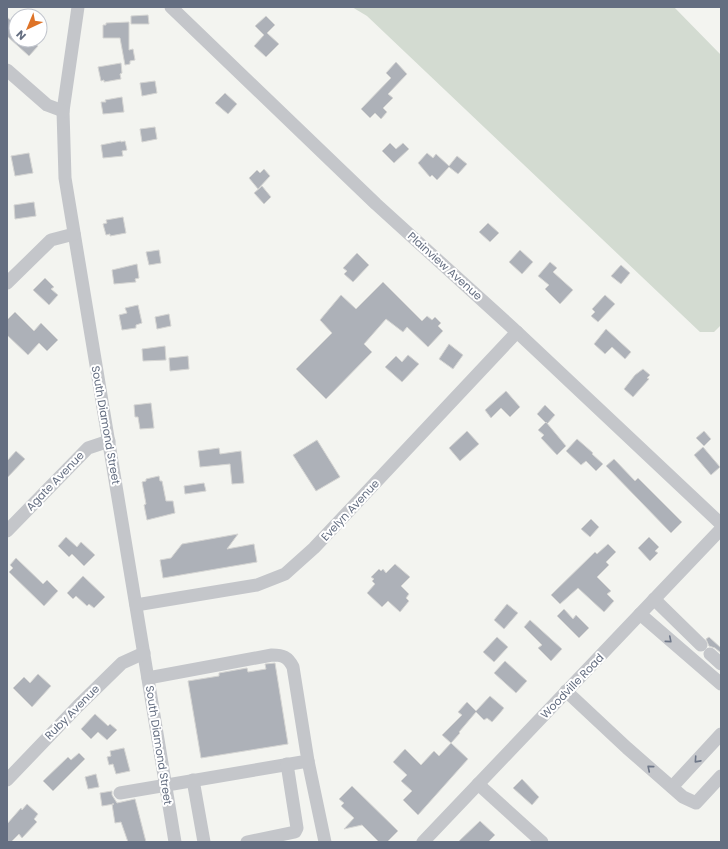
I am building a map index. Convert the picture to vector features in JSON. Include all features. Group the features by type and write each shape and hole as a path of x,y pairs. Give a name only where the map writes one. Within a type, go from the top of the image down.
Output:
{"street":[{"name":"South Diamond Street","path":"78,7 64,111 65,178 175,842"},
{"name":"Plainview Avenue","path":"171,7 376,204 517,332 721,524"},
{"path":"7,70 47,105 64,111"},
{"path":"7,283 51,240 74,234"},
{"name":"Evelyn Avenue","path":"136,605 257,586 284,574 319,542 517,332"},
{"name":"Agate Avenue","path":"7,531 88,448 109,441"},
{"name":"Woodville Road","path":"423,842 721,529"},
{"path":"654,599 721,664"},
{"path":"640,614 721,684"},
{"name":"Ruby Avenue","path":"7,780 78,706 122,663 144,653"},
{"path":"148,678 272,655 284,656 293,667 308,761 325,842"},
{"path":"566,692 627,748 684,797 696,803 721,776"},
{"path":"672,787 721,734"},
{"path":"120,793 308,761"},
{"path":"247,842 295,832 297,828 287,764"},
{"path":"192,780 204,842"},
{"path":"478,784 542,842"}],"shaded area":[{"path":"352,7 674,7 721,55 721,325 714,332 700,332 367,16"}],"building":[{"path":"148,15 149,24 131,24 131,16"},
{"path":"266,16 275,25 267,33 279,44 266,57 254,46 264,35 255,26"},
{"path":"7,17 8,37 7,36"},
{"path":"129,22 129,50 133,49 135,60 130,61 130,64 125,65 120,38 103,38 103,25 106,25 106,23"},
{"path":"20,48 36,48 29,56"},
{"path":"396,62 407,74 388,94 393,98 383,108 387,112 381,119 375,113 370,118 361,109 391,78 386,73"},
{"path":"121,63 121,79 104,82 104,80 101,81 98,67"},
{"path":"155,81 157,93 142,96 140,83"},
{"path":"225,93 237,104 228,114 215,103"},
{"path":"122,97 124,112 103,114 101,102"},
{"path":"155,127 157,139 142,142 140,129"},
{"path":"125,141 127,150 122,151 123,156 103,158 101,145"},
{"path":"390,143 396,149 403,143 409,149 394,163 382,151"},
{"path":"29,153 33,173 15,176 11,156"},
{"path":"427,153 433,158 436,154 449,166 457,156 467,164 458,174 449,167 437,180 432,175 430,177 418,163"},
{"path":"264,169 270,176 258,189 249,178 257,170 260,173"},
{"path":"262,186 271,197 264,204 254,193"},
{"path":"34,202 36,216 15,219 14,205"},
{"path":"123,217 126,233 110,236 110,234 106,235 103,224 107,223 106,220"},
{"path":"488,223 499,233 490,242 479,232"},
{"path":"159,250 161,263 149,265 146,252"},
{"path":"520,250 533,262 522,274 509,262"},
{"path":"357,253 369,265 353,282 344,274 347,271 343,268"},
{"path":"550,262 557,268 553,272 573,290 560,304 545,289 549,285 538,276"},
{"path":"137,264 139,278 135,279 136,282 114,284 112,270"},
{"path":"621,265 630,273 621,284 611,276"},
{"path":"45,278 54,287 51,289 58,295 49,305 33,290"},
{"path":"383,282 422,321 427,316 432,320 435,317 441,323 438,326 443,331 428,347 407,327 403,332 386,319 364,344 372,352 326,399 296,369 332,333 320,320 341,295 356,309"},
{"path":"605,295 615,304 598,322 591,316 595,312 592,309"},
{"path":"138,305 142,323 136,325 136,328 122,330 119,315 127,313 125,308"},
{"path":"15,312 34,331 41,323 58,340 47,351 39,343 28,355 7,335 7,320"},
{"path":"169,314 171,326 157,329 155,317"},
{"path":"606,329 631,352 625,359 612,347 605,354 594,344"},
{"path":"449,344 463,355 453,369 439,359"},
{"path":"165,346 166,360 143,361 142,349"},
{"path":"408,355 419,364 402,382 385,367 396,356 402,362"},
{"path":"188,356 189,369 170,371 169,358"},
{"path":"643,369 650,375 647,378 649,379 633,397 624,389 635,375"},
{"path":"506,391 520,407 510,417 501,408 491,418 485,410"},
{"path":"151,403 154,428 140,429 138,417 135,417 134,405"},
{"path":"545,405 555,415 547,424 537,414"},
{"path":"546,422 566,446 557,455 541,438 544,435 538,430"},
{"path":"467,431 479,444 460,461 449,448"},
{"path":"704,431 711,439 704,446 696,438"},
{"path":"577,439 603,464 596,471 586,461 581,465 566,451"},
{"path":"317,440 340,477 316,491 293,455"},
{"path":"703,447 720,467 711,475 694,455"},
{"path":"219,448 220,454 241,451 244,483 232,484 230,464 200,467 198,451"},
{"path":"16,451 25,459 7,478 7,461"},
{"path":"614,459 635,481 638,478 682,522 671,533 606,466"},
{"path":"159,476 160,481 162,481 166,501 173,501 175,513 147,520 142,482 146,481 146,479"},
{"path":"204,483 206,491 185,494 184,486"},
{"path":"591,519 599,527 590,537 581,529"},
{"path":"238,534 227,549 254,544 257,562 163,578 160,560 171,558 182,544"},
{"path":"66,537 77,547 81,542 95,555 84,566 72,554 69,557 58,546"},
{"path":"649,537 659,547 655,551 658,553 650,561 638,548"},
{"path":"608,544 616,552 606,562 609,565 597,577 611,591 607,594 614,601 604,612 578,588 560,604 551,595 595,552 597,554"},
{"path":"16,558 43,584 47,580 58,591 44,606 9,572 13,568 10,565"},
{"path":"395,564 410,577 401,586 409,594 406,598 409,601 400,612 388,601 382,607 367,593 375,584 372,581 374,579 371,577 379,569 381,571 383,569 386,573"},
{"path":"83,576 105,597 94,608 89,604 87,606 76,596 73,599 67,593"},
{"path":"507,604 518,613 504,629 494,620"},
{"path":"564,609 573,619 576,615 589,628 579,638 557,616"},
{"path":"530,620 562,649 551,661 538,648 542,645 524,627"},
{"path":"497,637 508,647 494,662 483,652"},
{"path":"709,637 721,648 721,653 715,648 709,646 706,639"},
{"path":"505,661 527,681 516,693 494,673"},
{"path":"275,663 288,744 201,758 188,681 219,676 219,673 247,668 248,672 266,669 265,664"},
{"path":"38,674 51,686 32,707 13,688 24,677 30,683"},
{"path":"490,696 504,708 492,722 487,718 484,720 476,712 451,743 442,735 462,715 458,712 467,702 476,711"},
{"path":"95,714 108,726 110,724 117,730 107,740 98,732 91,739 81,729"},
{"path":"451,743 468,759 418,815 403,800 412,791 401,781 407,775 393,762 405,749 421,765 434,751 439,756"},
{"path":"124,748 130,771 116,774 113,764 109,765 107,757 111,756 110,751"},
{"path":"79,753 85,759 53,791 43,781 68,757 71,760"},
{"path":"96,774 99,787 88,789 85,777"},
{"path":"522,779 539,797 532,805 513,788"},
{"path":"352,786 398,831 387,842 379,842 362,825 344,829 354,818 341,806 344,803 339,799"},
{"path":"112,791 112,795 117,803 135,799 146,842 128,842 121,822 115,823 112,804 102,806 100,793"},
{"path":"27,804 38,814 34,819 37,822 22,838 19,834 11,842 7,842 7,824 21,808 22,810"},
{"path":"480,821 495,835 488,842 458,842"}]}
